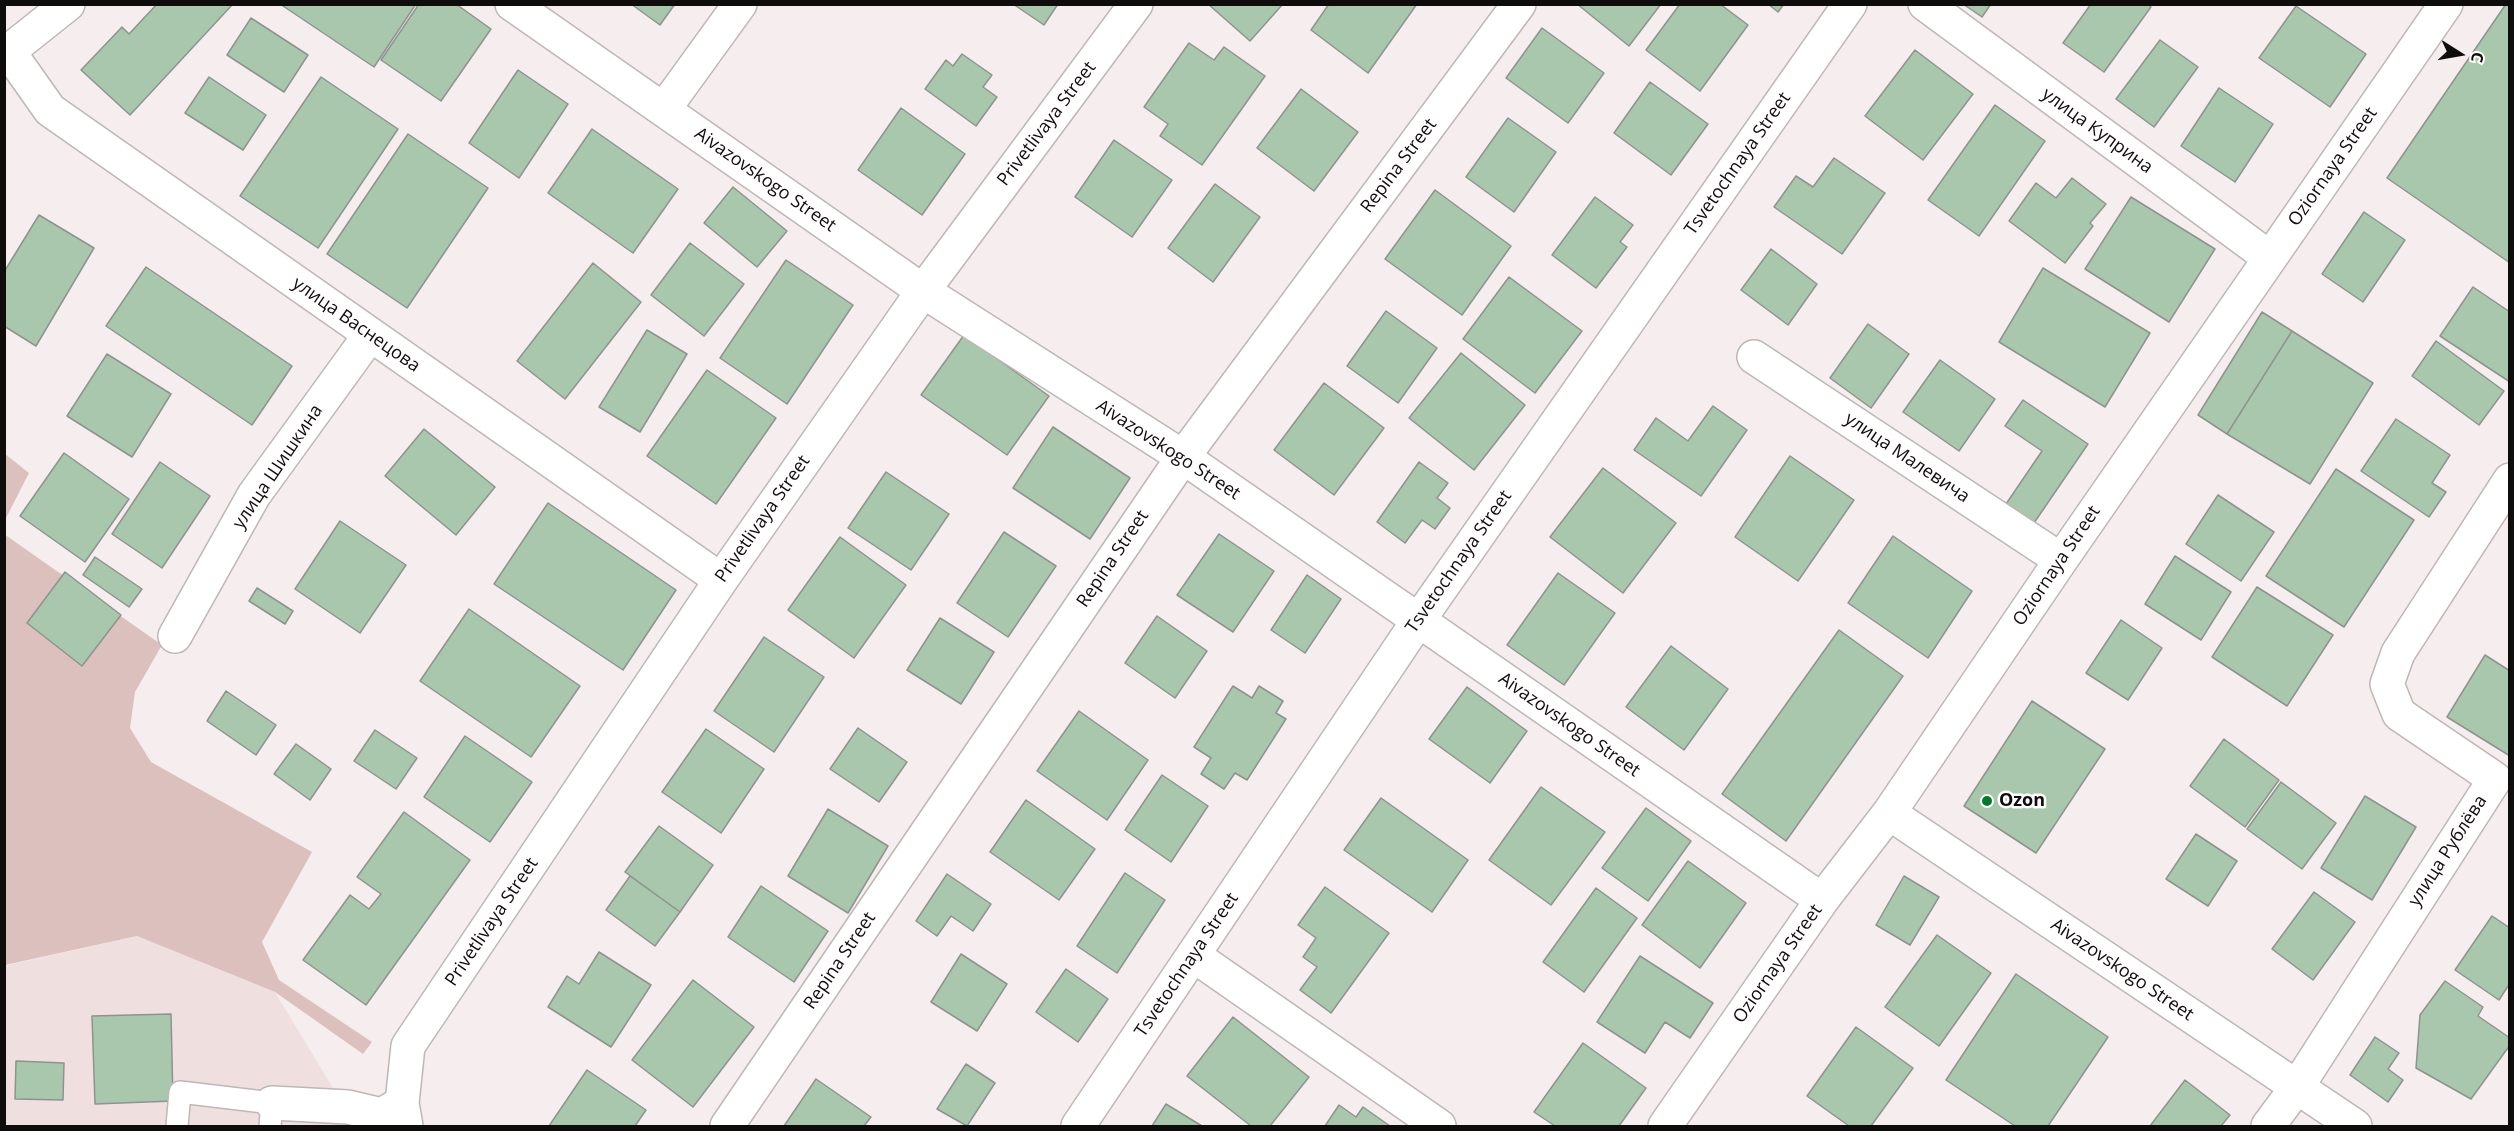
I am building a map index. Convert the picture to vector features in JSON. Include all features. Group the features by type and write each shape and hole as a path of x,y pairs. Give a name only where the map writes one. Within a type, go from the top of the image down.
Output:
{"street":[{"path":"7,54 68,4"},
{"name":"Aivazovskogo Street","path":"512,4 922,291 1183,457 1822,900"},
{"path":"664,109 740,4"},
{"name":"Privetlivaya Street","path":"404,1115 408,1046 721,580 922,291 1136,4"},
{"name":"Repina Street","path":"727,1126 1183,457 1519,4"},
{"name":"Tsvetochnaya Street","path":"1078,1126 1418,621 1850,4"},
{"name":"улица Куприна","path":"1925,4 2270,258"},
{"name":"Oziornaya Street","path":"1665,1126 1822,900 1889,813 2061,560 2446,4"},
{"name":"улица Васнецова","path":"7,54 50,110 721,580"},
{"name":"улица Шишкина","path":"175,636 254,495 370,335"},
{"name":"улица Малевича","path":"1754,357 2061,560"},
{"name":"улица Рублёва","path":"2268,1126 2297,1087 2502,784 2399,714 2387,684 2398,653 2510,480"},
{"name":"Aivazovskogo Street","path":"1889,813 2355,1126"},
{"path":"1193,955 1439,1126"},
{"path":"271,1115 348,1107 382,1115 404,1115"}],"lane":[{"path":"177,1126 180,1092 271,1115"}],"shaded area":[{"path":"5,454 29,473 5,520"},
{"path":"4,534 162,645 135,692 130,728 151,762 312,852 262,942 279,980 372,1042 363,1054 275,992 137,936 5,965"},
{"path":"137,936 275,992 356,1126 5,1126 4,966"}],"building":[{"path":"157,4 233,4 130,115 81,70 122,27 129,34"},
{"path":"280,4 416,4 374,67"},
{"path":"419,4 456,4 491,29 441,101 381,60"},
{"path":"631,4 675,4 660,25"},
{"path":"1013,4 1058,4 1044,25"},
{"path":"1208,4 1283,4 1250,41"},
{"path":"1329,4 1417,4 1368,73 1311,30"},
{"path":"1577,4 1661,4 1629,46"},
{"path":"1680,4 1720,4 1748,25 1700,91 1646,50"},
{"path":"1768,4 1784,4 1778,12"},
{"path":"1963,4 1991,4 1982,17"},
{"path":"2091,4 2147,4 2151,7 2104,72 2063,43"},
{"path":"2506,4 2510,4 2510,263 2387,178"},
{"path":"2296,6 2366,54 2330,107 2259,58"},
{"path":"251,18 308,55 284,92 227,55"},
{"path":"1542,28 1604,73 1568,123 1506,78"},
{"path":"2160,40 2198,67 2154,127 2116,99"},
{"path":"1189,43 1214,60 1224,47 1265,76 1202,165 1160,136 1168,124 1144,107"},
{"path":"1915,50 1973,94 1923,160 1865,116"},
{"path":"962,54 992,75 983,87 997,97 976,126 925,89 946,60 953,66"},
{"path":"518,70 568,104 519,178 469,143"},
{"path":"209,77 266,115 243,150 185,113"},
{"path":"321,77 398,129 318,248 240,196"},
{"path":"1650,82 1708,124 1671,175 1614,133"},
{"path":"2219,88 2273,124 2235,182 2181,146"},
{"path":"1301,89 1358,132 1314,191 1257,148"},
{"path":"1995,105 2045,141 1979,236 1928,200"},
{"path":"901,108 965,154 922,215 858,170"},
{"path":"1508,118 1556,152 1514,212 1466,177"},
{"path":"592,129 678,189 633,253 548,193"},
{"path":"408,134 488,188 407,308 327,254"},
{"path":"1114,140 1172,180 1132,237 1075,197"},
{"path":"1834,158 1885,193 1842,254 1774,207 1796,176 1813,187"},
{"path":"2072,178 2106,204 2090,223 2093,226 2065,263 2009,221 2036,183 2056,198"},
{"path":"1215,184 1260,217 1213,282 1168,248"},
{"path":"733,187 787,231 757,267 704,223"},
{"path":"1435,190 1511,246 1462,315 1385,259"},
{"path":"1595,197 1633,225 1620,242 1627,247 1596,288 1552,255"},
{"path":"2131,197 2215,249 2169,322 2085,269"},
{"path":"2364,212 2405,240 2363,302 2322,274"},
{"path":"39,215 94,248 36,346 4,326 4,272"},
{"path":"690,243 744,284 704,336 651,295"},
{"path":"1771,249 1817,284 1788,325 1741,290"},
{"path":"786,260 853,305 787,404 720,358"},
{"path":"593,263 641,302 565,399 517,361"},
{"path":"146,267 292,366 252,425 106,326"},
{"path":"2043,268 2150,333 2105,407 1999,342"},
{"path":"1509,277 1582,331 1535,393 1463,339"},
{"path":"2473,287 2510,312 2510,382 2440,336"},
{"path":"1386,311 1437,348 1398,403 1347,366"},
{"path":"2262,312 2292,331 2227,434 2198,415"},
{"path":"1868,324 1909,354 1871,408 1830,378"},
{"path":"647,330 687,354 640,432 599,407"},
{"path":"2292,331 2373,383 2310,484 2227,434"},
{"path":"964,335 1049,396 1007,455 921,395"},
{"path":"2436,341 2504,391 2479,425 2412,376"},
{"path":"1461,353 1525,405 1474,470 1409,418"},
{"path":"107,354 171,394 132,457 67,416"},
{"path":"1940,360 1995,399 1959,451 1903,412"},
{"path":"707,370 776,418 716,504 647,456"},
{"path":"1324,383 1384,428 1334,495 1274,450"},
{"path":"2023,400 2088,444 2034,523 2006,504 2042,451 2005,426"},
{"path":"1713,406 1747,430 1701,496 1634,450 1656,418 1688,441"},
{"path":"2396,419 2450,455 2432,483 2446,492 2429,517 2361,471"},
{"path":"1053,427 1130,478 1090,539 1013,488"},
{"path":"424,429 495,487 456,535 385,476"},
{"path":"64,453 129,499 85,562 20,516"},
{"path":"1790,456 1854,500 1798,581 1735,537"},
{"path":"160,462 210,496 162,568 112,534"},
{"path":"1419,462 1448,483 1437,498 1450,508 1435,529 1422,520 1405,543 1377,522"},
{"path":"1603,468 1676,523 1623,593 1550,537"},
{"path":"2336,469 2414,520 2344,627 2266,576"},
{"path":"886,472 949,514 911,570 848,528"},
{"path":"2218,495 2274,532 2241,581 2186,544"},
{"path":"548,503 676,590 623,670 494,584"},
{"path":"340,521 406,565 360,633 295,589"},
{"path":"1004,532 1056,566 1008,637 957,603"},
{"path":"1219,534 1274,571 1233,632 1177,595"},
{"path":"1893,536 1972,591 1928,658 1848,603"},
{"path":"840,537 906,585 854,658 788,610"},
{"path":"2175,556 2231,592 2201,640 2145,604"},
{"path":"95,557 142,589 129,607 83,575"},
{"path":"65,572 121,615 82,666 27,623"},
{"path":"1558,573 1615,613 1564,685 1507,645"},
{"path":"1307,575 1341,599 1305,653 1271,630"},
{"path":"2257,587 2333,635 2287,706 2212,657"},
{"path":"257,588 293,611 285,624 249,601"},
{"path":"469,609 580,686 531,757 420,681"},
{"path":"1157,616 1207,651 1175,698 1125,663"},
{"path":"940,618 994,652 961,704 907,670"},
{"path":"2121,620 2162,648 2128,700 2086,673"},
{"path":"1839,630 1903,676 1786,841 1722,794"},
{"path":"764,637 824,677 774,752 714,711"},
{"path":"1671,646 1728,689 1684,750 1626,707"},
{"path":"2485,655 2510,671 2510,756 2447,717"},
{"path":"1233,686 1252,698 1259,686 1283,701 1276,713 1286,719 1247,780 1235,773 1224,789 1201,774 1211,758 1194,747"},
{"path":"1467,687 1527,731 1490,783 1429,739"},
{"path":"226,691 276,725 256,755 207,721"},
{"path":"2032,701 2105,749 2036,853 1964,806"},
{"path":"1079,711 1148,760 1107,820 1037,771"},
{"path":"858,728 907,762 879,802 830,769"},
{"path":"706,729 764,769 721,833 662,792"},
{"path":"375,730 417,758 396,789 354,761"},
{"path":"465,736 532,782 490,842 424,797"},
{"path":"2224,739 2279,780 2245,827 2190,786"},
{"path":"296,744 331,769 310,800 274,774"},
{"path":"1162,775 1208,806 1171,862 1125,830"},
{"path":"2281,782 2336,823 2302,869 2247,829"},
{"path":"1541,787 1605,832 1551,905 1489,860"},
{"path":"2365,796 2416,827 2372,900 2321,868"},
{"path":"1381,798 1468,860 1432,912 1344,850"},
{"path":"1026,800 1095,849 1059,900 990,852"},
{"path":"1646,808 1691,841 1648,901 1602,868"},
{"path":"828,809 888,846 848,913 788,876"},
{"path":"404,812 470,860 366,1005 303,960 350,895 369,909 381,894 357,877"},
{"path":"659,826 713,865 680,912 625,872"},
{"path":"2196,834 2237,861 2208,906 2166,879"},
{"path":"1688,861 1746,903 1700,968 1642,925"},
{"path":"1125,873 1165,900 1117,973 1077,946"},
{"path":"947,874 991,904 973,931 951,916 937,936 916,921"},
{"path":"630,876 680,912 655,946 606,910"},
{"path":"1904,876 1939,897 1910,945 1876,925"},
{"path":"761,886 828,931 794,982 728,937"},
{"path":"1325,887 1389,933 1331,1013 1300,990 1317,967 1303,957 1316,938 1298,925"},
{"path":"1596,888 1637,918 1584,992 1543,962"},
{"path":"2314,892 2355,922 2313,980 2272,949"},
{"path":"2492,916 2510,928 2510,983 2499,1000 2455,970"},
{"path":"1937,935 1991,973 1939,1046 1885,1007"},
{"path":"599,952 651,985 611,1047 548,1007 567,976 579,984"},
{"path":"961,954 1007,984 977,1031 931,1002"},
{"path":"1640,956 1713,1003 1690,1038 1665,1022 1645,1053 1597,1022"},
{"path":"1066,969 1108,999 1078,1042 1036,1012"},
{"path":"2016,974 2108,1037 2048,1126 2015,1126 1946,1080"},
{"path":"693,980 754,1027 693,1107 632,1060"},
{"path":"2445,981 2483,1007 2478,1016 2510,1038 2510,1045 2471,1099 2416,1068 2420,1015"},
{"path":"171,1014 173,1101 95,1104 92,1016"},
{"path":"1233,1017 1309,1077 1270,1126 1251,1126 1187,1076"},
{"path":"1856,1027 1913,1068 1871,1126 1849,1126 1807,1096"},
{"path":"2375,1037 2399,1053 2388,1069 2403,1080 2388,1102 2350,1075"},
{"path":"1583,1043 1646,1088 1619,1126 1555,1126 1534,1112"},
{"path":"16,1061 64,1063 63,1100 15,1099"},
{"path":"966,1064 995,1083 967,1126 937,1109"},
{"path":"587,1070 646,1110 635,1126 549,1126"},
{"path":"816,1079 871,1117 864,1126 784,1126"},
{"path":"2185,1080 2230,1115 2221,1126 2150,1126"},
{"path":"1166,1104 1202,1126 1152,1126"},
{"path":"1339,1105 1356,1117 1363,1107 1390,1126 1325,1126"}],"place":[{"name":"Ozon","path":"1987,801"}]}
